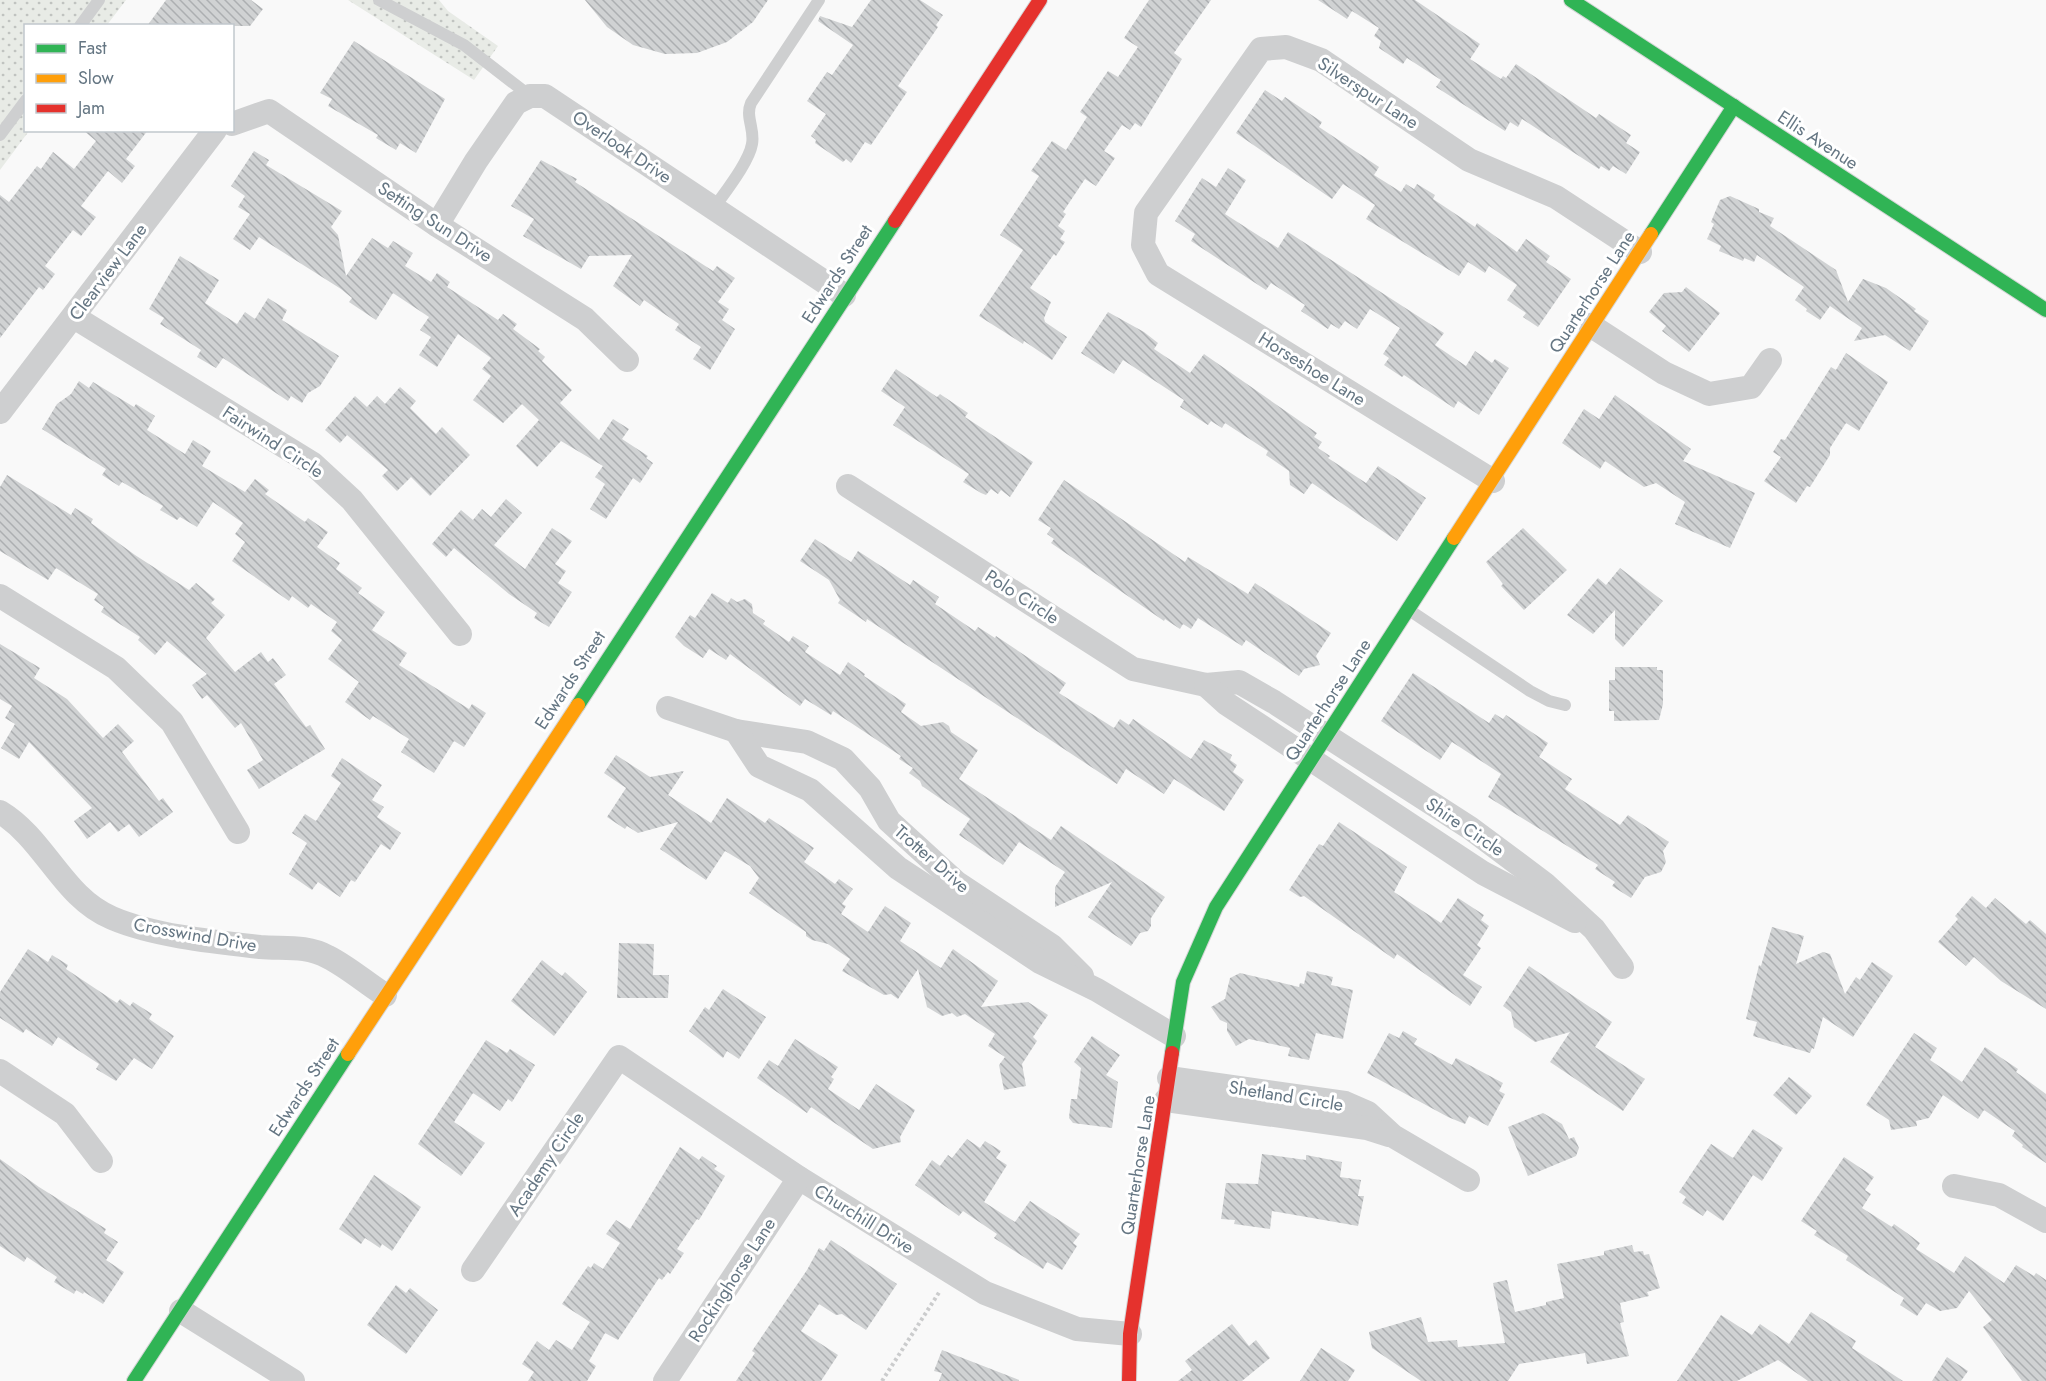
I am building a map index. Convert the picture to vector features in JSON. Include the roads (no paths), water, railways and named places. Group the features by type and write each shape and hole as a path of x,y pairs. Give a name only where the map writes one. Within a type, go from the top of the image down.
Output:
{"street":[{"name":"Edwards Street","path":"134,1381 385,995 1040,0"},
{"name":"Ellis Avenue","path":"1571,0 2046,310"},
{"name":"Silverspur Lane","path":"1143,245 1146,213 1261,49 1286,47 1321,60 1469,160 1556,197 1640,252"},
{"name":"Overlook Drive","path":"530,96 545,96 844,296"},
{"path":"437,225 476,161 516,103 530,96"},
{"name":"Quarterhorse Lane","path":"1129,1381 1130,1334 1183,982 1216,907 1493,481 1590,325 1734,106"},
{"name":"Setting Sun Drive","path":"234,123 269,111 437,225 585,320 627,360"},
{"name":"Clearview Lane","path":"0,412 213,132"},
{"name":"Horseshoe Lane","path":"1143,245 1158,274 1493,481"},
{"name":"Fairwind Circle","path":"74,317 313,464 352,500 460,634"},
{"path":"1590,325 1664,373 1709,394 1751,387 1770,360"},
{"name":"Polo Circle","path":"848,486 1133,669 1206,685 1239,682 1326,736"},
{"path":"0,596 116,668 172,722 238,832"},
{"name":"Polo Circle","path":"1206,685 1227,704 1312,758"},
{"name":"Trotter Drive","path":"668,708 736,731 807,742 843,759 870,788 889,821 906,837 957,883 1052,946 1097,990"},
{"name":"Trotter Drive","path":"736,731 759,766 810,790 898,868 1040,962 1097,990 1174,1036"},
{"name":"Shire Circle","path":"1326,736 1470,828 1545,884 1594,929 1622,967"},
{"name":"Shire Circle","path":"1312,758 1483,873 1534,902 1594,929"},
{"name":"Crosswind Drive","path":"0,812 33,839 86,903 111,918 138,927 186,936 263,947 294,946 327,956 385,995"},
{"name":"Churchill Drive","path":"619,1057 799,1178 985,1293 1077,1329 1130,1334"},
{"name":"Academy Circle","path":"473,1270 619,1057"},
{"path":"0,1071 65,1113 101,1161"},
{"name":"Shetland Circle","path":"1167,1089 1367,1128 1393,1136 1467,1180"},
{"name":"Rockinghorse Lane","path":"665,1381 799,1178"},
{"path":"1954,1186 1999,1195 2046,1221"},
{"path":"181,1311 293,1381"}],"lane":[{"path":"81,24 99,0"},
{"path":"380,0 464,45 530,96"},
{"path":"714,208 753,144 748,113 751,103 819,0"},
{"path":"0,135 24,103"},
{"path":"1408,609 1530,692 1549,701 1565,705"}]}
